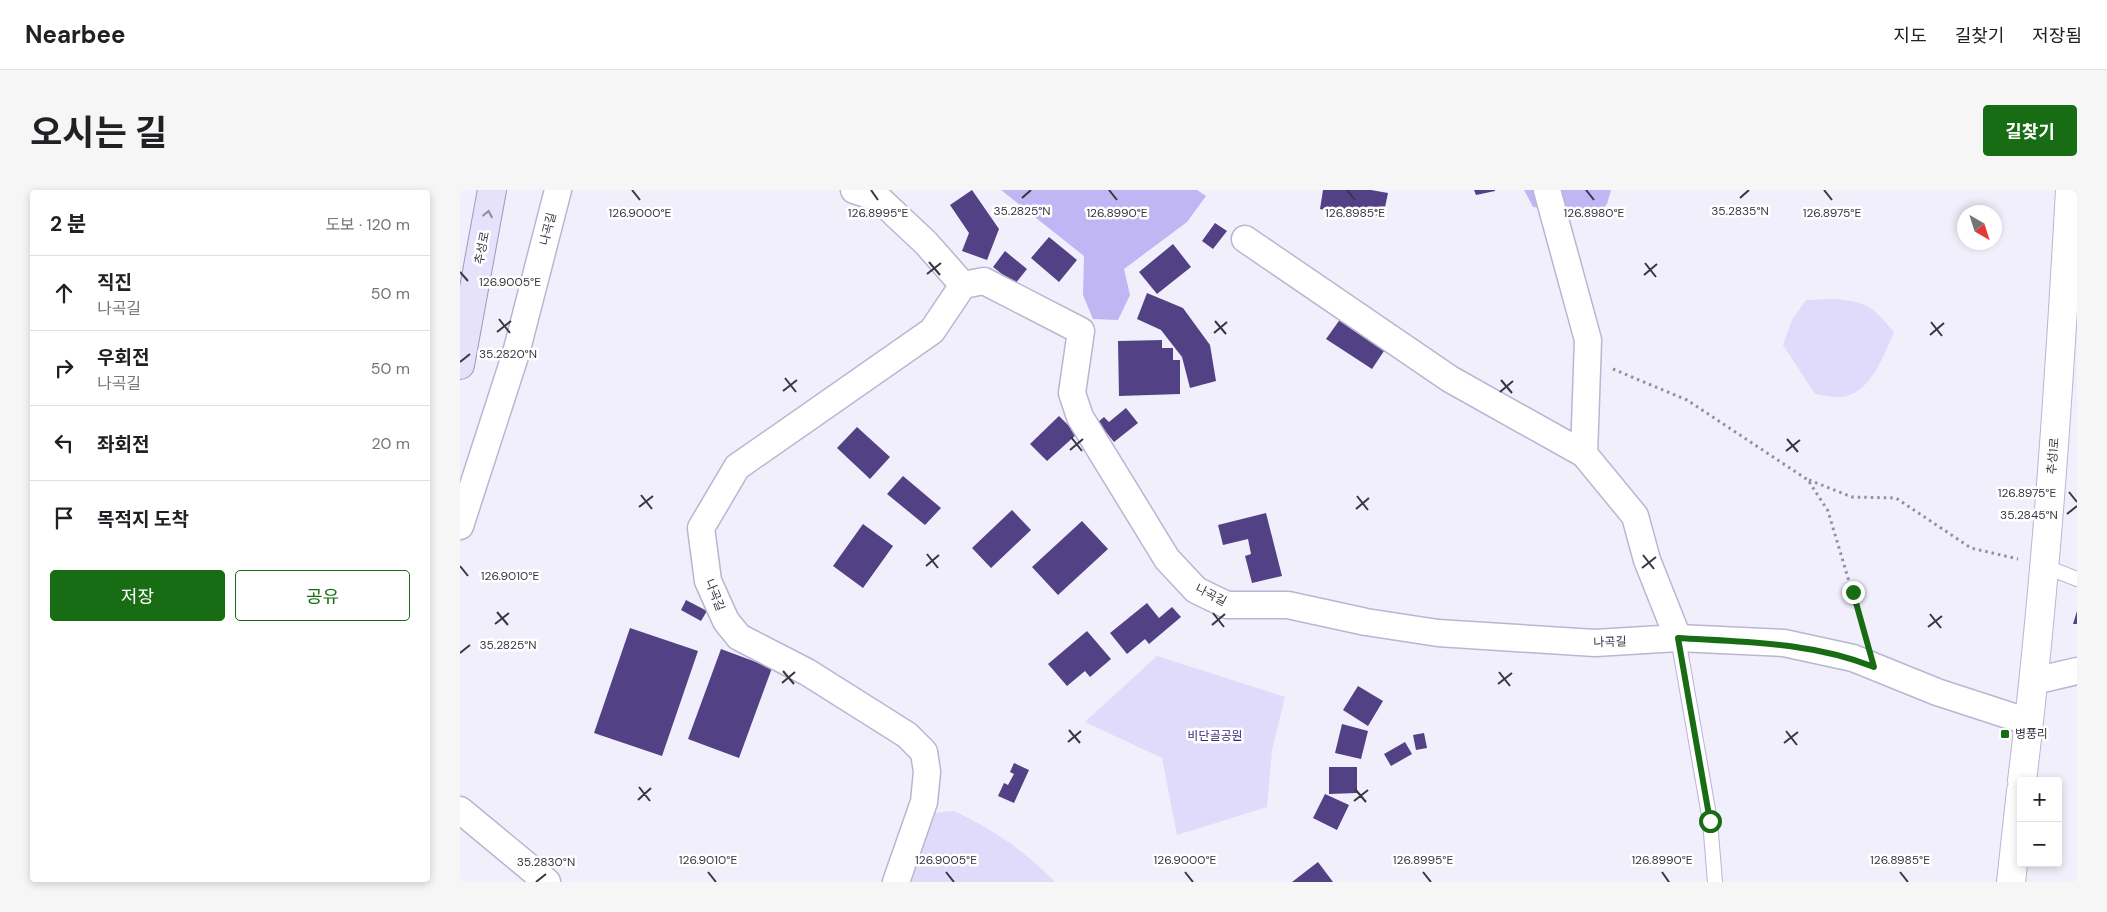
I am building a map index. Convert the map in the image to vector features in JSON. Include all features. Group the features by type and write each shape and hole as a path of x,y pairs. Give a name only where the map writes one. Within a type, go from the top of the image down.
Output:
{"main road":[{"name":"추성로","path":"460,365 492,190"}],"street":[{"name":"나곡길","path":"460,526 516,354 558,190"},
{"path":"854,190 878,198 926,242 962,285"},
{"path":"1547,190 1588,340 1584,454"},
{"name":"추성1로","path":"2022,777 2034,681 2060,369 2070,190"},
{"path":"1245,239 1450,379 1584,454 1635,516 1647,560 1678,638"},
{"name":"나곡길","path":"896,882 924,802 927,772 924,752 907,735 807,672 739,637 726,621 708,581 701,528 737,467 932,330 962,285 984,281 1081,331 1072,393 1080,417 1167,559 1196,590 1226,605 1288,605 1366,622 1438,633 1595,643 1678,638 1784,643 1853,658 1937,692 2029,722"},
{"path":"2034,681 2077,671"},
{"path":"460,810 548,882"},
{"path":"2011,882 2018,822"}],"lane":[{"path":"2044,566 2077,580"},
{"path":"1678,638 1710,821 1715,882"}],"path":[{"path":"1587,358 1687,400 1808,480 1852,497 1896,498 1971,548 2044,566"},
{"path":"1808,480 1828,511 1874,667"}],"green space":[{"path":"1834,299 1855,302 1869,307 1894,332 1881,362 1869,381 1852,394 1842,397 1815,394 1783,345 1792,320 1806,300"},
{"name":"비단골공원","path":"1157,656 1285,697 1272,750 1267,807 1177,835 1162,758 1085,722"},
{"path":"954,811 1020,850 1055,882 906,882 933,813"}],"shaded area":[{"path":"1001,190 1197,190 1206,196 1187,222 1124,269 1130,295 1118,320 1093,319 1083,295 1084,256"},
{"path":"1524,190 1611,190 1607,204 1598,214 1533,207"}],"building":[{"path":"972,190 999,229 987,260 962,251 969,233 950,205"},
{"path":"1323,190 1371,190 1388,193 1383,217 1341,209 1341,213 1320,209"},
{"path":"1474,190 1495,190 1495,191 1476,195"},
{"path":"1215,223 1227,231 1213,249 1202,241"},
{"path":"1049,237 1077,260 1059,282 1031,258"},
{"path":"1173,244 1191,267 1157,294 1139,272"},
{"path":"1005,251 1027,269 1015,284 993,267"},
{"path":"1147,293 1183,308 1210,345 1216,381 1190,388 1182,357 1161,330 1137,319"},
{"path":"1341,318 1386,348 1372,369 1326,339"},
{"path":"1162,340 1162,348 1173,348 1173,360 1180,360 1180,394 1119,396 1118,341"},
{"path":"1126,408 1138,423 1114,442 1098,422 1104,417 1109,422"},
{"path":"1059,416 1077,434 1047,461 1030,444"},
{"path":"857,427 890,457 870,479 837,448"},
{"path":"903,476 941,508 925,525 887,494"},
{"path":"1012,510 1031,530 991,568 972,548"},
{"path":"1266,513 1282,576 1252,583 1245,556 1251,554 1248,539 1223,545 1218,525"},
{"path":"1082,521 1108,549 1058,595 1032,567"},
{"path":"863,524 893,546 863,588 833,566"},
{"path":"686,600 707,611 701,621 681,610"},
{"path":"1147,603 1159,618 1172,607 1181,617 1149,644 1145,639 1127,654 1110,633"},
{"path":"2077,611 2077,624 2073,624"},
{"path":"630,628 698,651 662,756 594,733"},
{"path":"1087,631 1111,659 1090,677 1085,671 1067,686 1048,664"},
{"path":"721,649 772,668 739,758 688,739"},
{"path":"1358,686 1383,701 1368,726 1343,710"},
{"path":"1342,724 1368,731 1361,759 1335,753"},
{"path":"1424,733 1427,748 1416,750 1413,735"},
{"path":"1405,742 1412,754 1391,766 1384,754"},
{"path":"1014,763 1029,770 1014,803 998,796 1004,783 1008,785 1014,774 1010,772"},
{"path":"1329,767 1357,767 1357,793 1329,794"},
{"path":"1325,794 1349,805 1337,830 1313,818"},
{"path":"1318,862 1333,882 1292,882"}],"place":[{"name":"병풍리","path":"2005,734"}],"route":[{"path":"1710,821 1678,638 1784,643 1853,658 1874,667 1853,592"}]}
